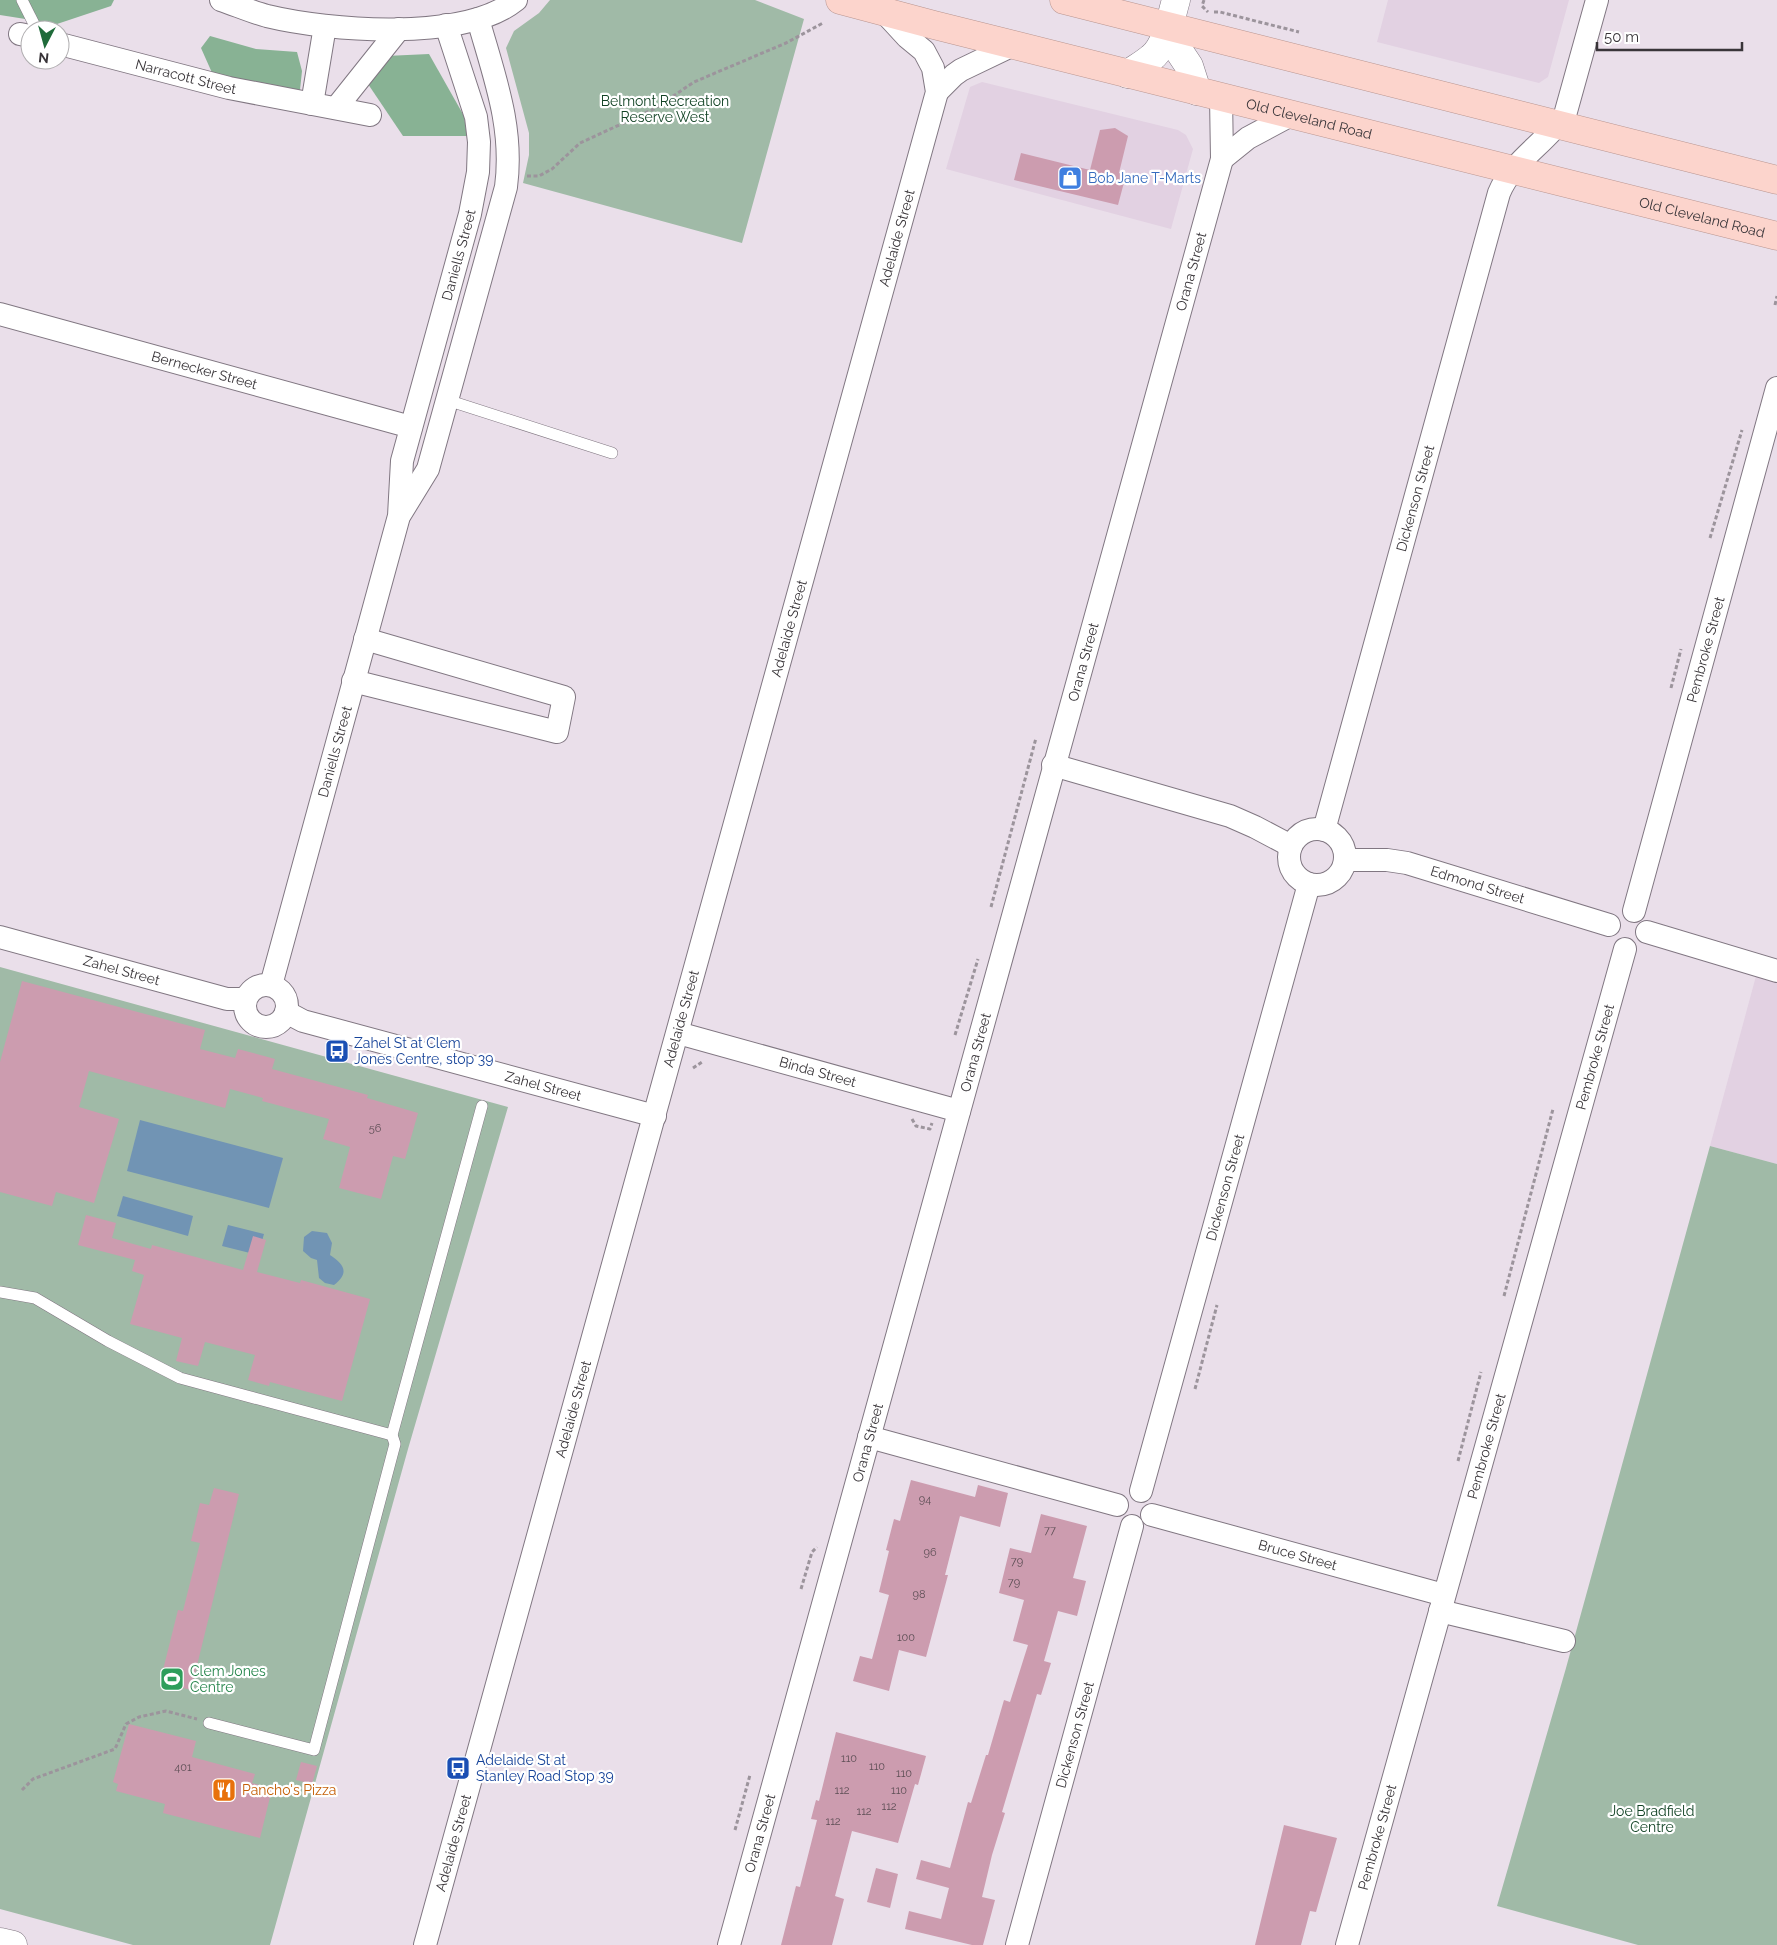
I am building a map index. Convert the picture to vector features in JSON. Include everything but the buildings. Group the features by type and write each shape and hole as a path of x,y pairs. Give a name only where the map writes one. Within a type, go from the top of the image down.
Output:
{"highway":[{"name":"Old Cleveland Road","path":"840,0 1777,236"},
{"path":"1064,0 1777,180"}],"street":[{"path":"221,0 267,16 325,26 399,29 446,25 478,19 507,7 516,0"},
{"path":"1128,74 1153,58 1169,27 1176,0"},
{"path":"1559,124 1568,106 1597,0"},
{"name":"Adelaide Street","path":"425,1945 937,92 933,68 924,51 907,37 884,12"},
{"name":"Daniells Street","path":"399,516 428,469 506,187 509,146 503,107 478,19"},
{"name":"Daniells Street","path":"271,985 399,516 402,461 470,214 478,172 479,142 476,117 446,25"},
{"path":"312,104 325,26"},
{"path":"1169,27 1177,48 1209,94"},
{"path":"336,108 399,29"},
{"name":"Adelaide Street","path":"937,92 961,70 1013,45"},
{"name":"Narracott Street","path":"70,47 229,88 370,115"},
{"name":"Orana Street","path":"728,1945 1222,159 1209,94"},
{"path":"1222,159 1248,138 1291,115"},
{"name":"Dickenson Street","path":"1324,830 1500,193 1504,183 1513,171 1559,124"},
{"name":"Bernecker Street","path":"0,314 411,427"},
{"name":"Pembroke Street","path":"1634,912 1777,388"},
{"path":"354,681 557,732 564,697 365,638"},
{"path":"1053,766 1230,816 1290,846"},
{"path":"1310,829 1324,830 1337,838 1343,846 1345,860 1341,871 1336,878 1320,885 1309,884 1296,876 1290,868 1288,858 1290,846 1301,833 1310,829"},
{"name":"Edmond Street","path":"1345,860 1387,860 1407,863 1609,925"},
{"name":"Dickenson Street","path":"1141,1491 1309,884"},
{"path":"1622,911 1634,912 1645,920 1647,932 1645,938 1637,947 1619,947 1610,937 1609,925 1612,919 1622,911"},
{"path":"1647,932 1777,971"},
{"name":"Zahel Street","path":"0,937 227,998 245,999"},
{"name":"Pembroke Street","path":"1347,1945 1625,948"},
{"path":"260,985 271,985 281,991 287,1001 286,1012 282,1020 274,1026 264,1027 255,1024 247,1018 244,1008 245,999 251,990 260,985"},
{"name":"Zahel Street","path":"286,1012 303,1021 655,1116"},
{"name":"Binda Street","path":"678,1033 959,1111"},
{"path":"869,1437 1117,1505"},
{"path":"1133,1490 1141,1491 1152,1502 1152,1514 1145,1523 1132,1526 1123,1522 1119,1517 1117,1505 1122,1495 1133,1490"},
{"name":"Bruce Street","path":"1152,1514 1564,1641"},
{"name":"Dickenson Street","path":"1017,1945 1132,1526"},
{"path":"0,1942 13,1945"}],"lane":[{"path":"22,0 26,20"},
{"path":"447,400 612,453"},
{"path":"210,1722 314,1750 395,1444 392,1435 482,1106"},
{"path":"0,1292 35,1298 108,1341 180,1378 392,1435"}],"path":[{"path":"1204,0 1202,6 1208,13 1220,12 1299,32"},
{"path":"520,175 539,176 552,169 580,143 654,109 694,82 786,43 823,23"},
{"path":"622,108 629,120"},
{"path":"1775,305 1777,296"},
{"path":"1710,538 1742,430"},
{"path":"991,907 1036,738"},
{"path":"956,1035 980,951"},
{"path":"1504,1296 1553,1109"},
{"path":"1196,1389 1217,1305"},
{"path":"1458,1461 1480,1372"},
{"path":"22,1790 33,1779 115,1749 126,1724 139,1717 166,1712 210,1722"},
{"path":"735,1830 750,1775"}],"shaded area":[{"path":"1388,0 1569,0 1548,77 1539,83 1377,42"},
{"path":"982,82 1178,130 1186,135 1193,149 1171,229 946,169 970,87"},
{"path":"1756,976 1777,981 1777,1164 1710,1146"}],"green space":[{"path":"0,0 114,0 111,6 69,20 32,20 0,15"},
{"name":"Belmont Recreation Reserve West","path":"550,0 755,0 804,19 742,243 523,183 529,155 529,133 506,48 514,31 539,13"},
{"path":"210,36 256,49 297,52 302,71 300,90 213,75 201,48"},
{"path":"429,54 464,116 467,136 403,136 368,84 386,56"},
{"name":"Clem Jones Centre","path":"0,967 508,1107 408,1449 270,1945 133,1945 0,1909"},
{"name":"Joe Bradfield Centre","path":"1710,1146 1777,1164 1777,1945 1638,1945 1497,1906 1566,1668"}],"water":[{"path":"140,1120 283,1158 269,1208 127,1171"},
{"path":"123,1196 193,1216 188,1236 117,1216"},
{"path":"228,1225 264,1234 258,1255 222,1246"},
{"path":"312,1231 327,1233 332,1243 330,1255 342,1265 342,1277 334,1285 325,1283 319,1278 317,1260 311,1258 303,1251 304,1237"}],"place":[{"name":"Bob Jane T-Marts","path":"1070,178"},
{"name":"Zahel St at Clem Jones Centre, stop 39","path":"337,1051"},
{"name":"Clem Jones Centre","path":"172,1679"},
{"name":"Adelaide St at Stanley Road Stop 39","path":"458,1768"},
{"name":"Pancho's Pizza","path":"224,1790"}]}
